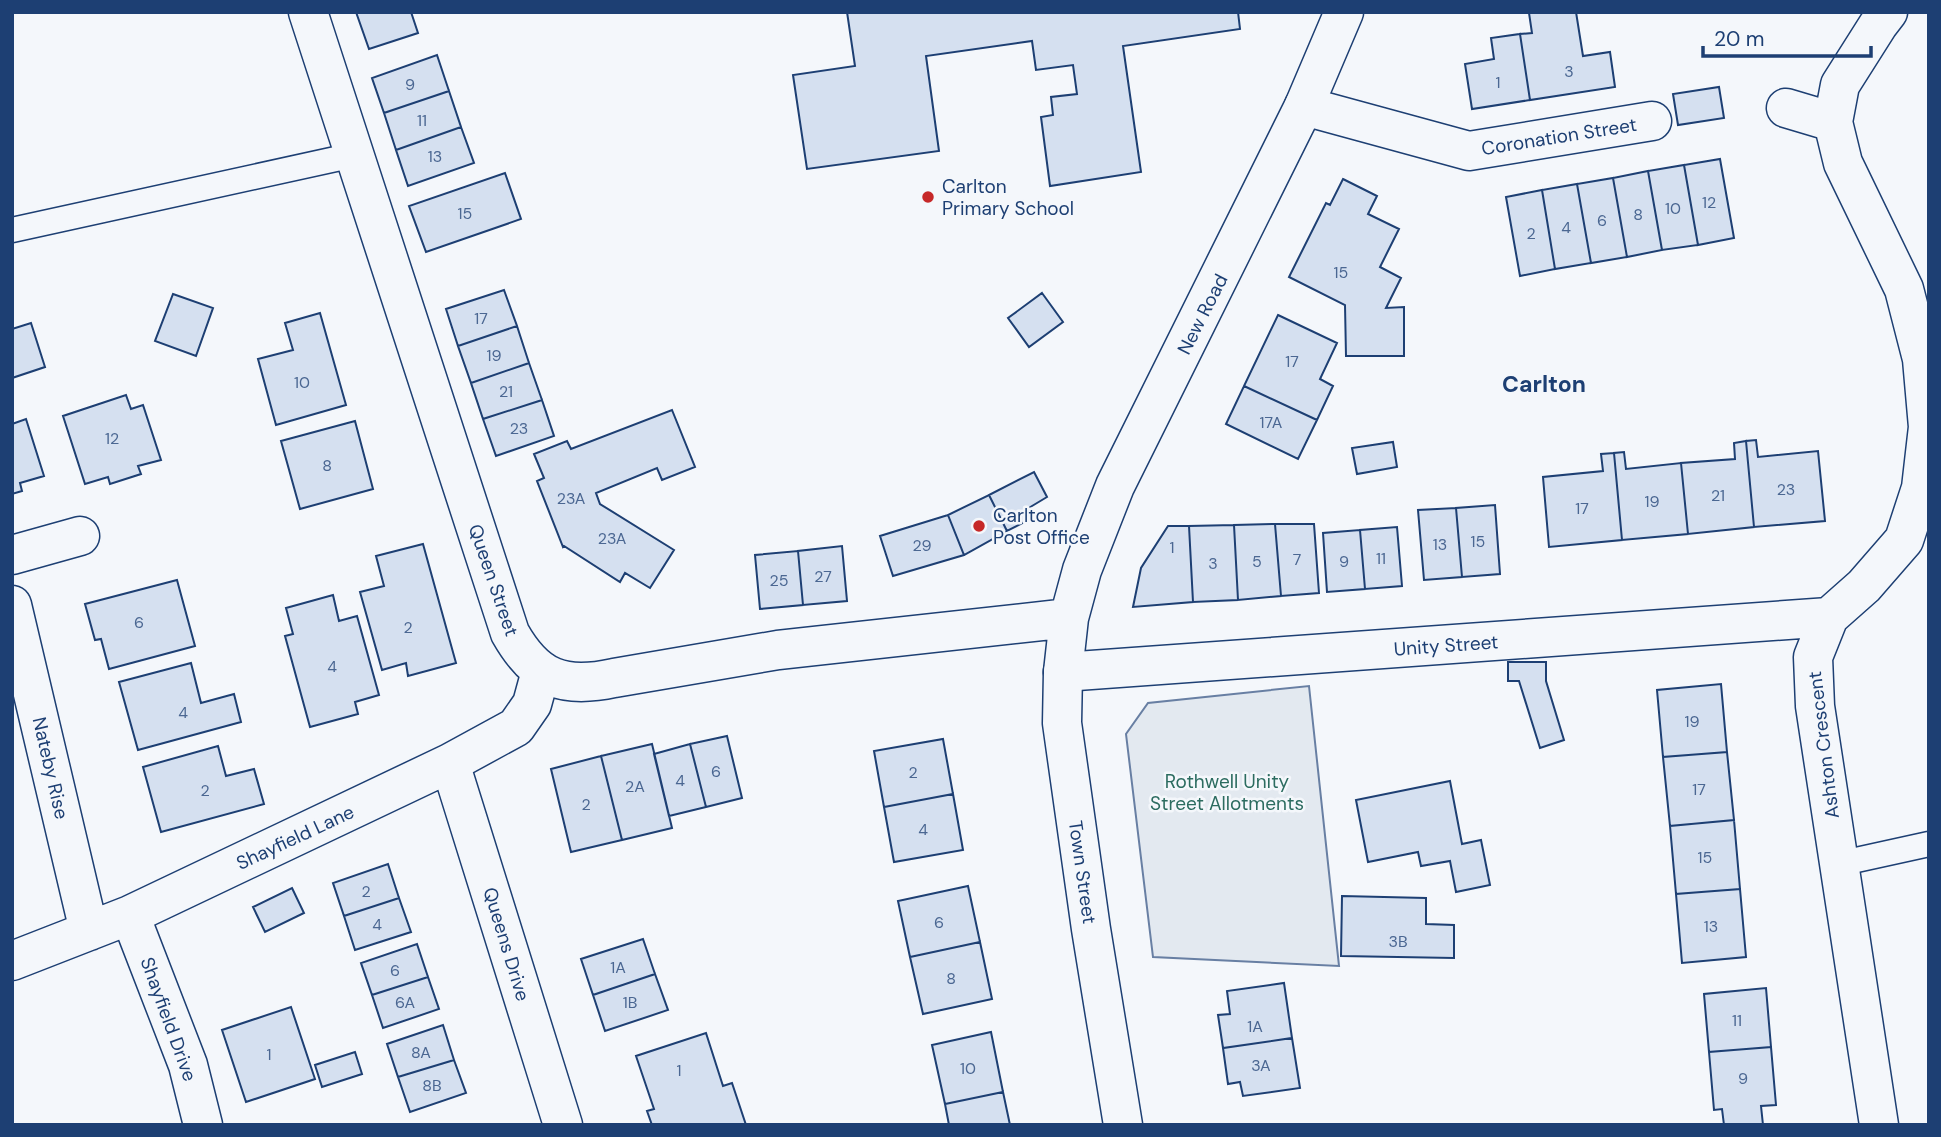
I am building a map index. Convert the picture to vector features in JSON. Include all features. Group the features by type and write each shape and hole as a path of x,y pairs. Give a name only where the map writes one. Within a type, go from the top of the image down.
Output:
{"street":[{"name":"Queen Street","path":"308,12 510,633 522,655 541,671 564,681 589,683 778,650 1069,618"},
{"name":"New Road","path":"1069,618 1082,570 1115,486 1304,106 1344,12"},
{"name":"Ashton Crescent","path":"1879,1125 1815,706 1813,657 1829,617 1864,586 1904,540 1921,488 1928,427 1922,359 1904,289 1843,163 1833,122 1840,85 1888,12"},
{"name":"Coronation Street","path":"1304,106 1469,151 1652,121"},
{"path":"1786,108 1833,122"},
{"path":"12,555 80,536"},
{"name":"Nateby Rise","path":"12,605 89,931"},
{"name":"Unity Street","path":"1063,672 1829,617"},
{"name":"Town Street","path":"1069,618 1063,672 1062,723 1091,929 1123,1125"},
{"name":"Shayfield Lane","path":"12,961 130,915 450,763 516,727 532,704 541,671"},
{"name":"Queens Drive","path":"450,763 564,1125"},
{"name":"Shayfield Drive","path":"130,915 188,1065 203,1125"}],"lane":[{"path":"12,230 354,155"},
{"path":"1838,864 1929,844"}],"green space":[{"name":"Rothwell Unity Street Allotments","path":"1309,686 1339,966 1153,957 1126,734 1148,703"}],"building":[{"path":"356,12 411,12 418,33 369,49"},
{"path":"847,12 1238,12 1240,29 1123,46 1141,172 1050,186 1041,117 1053,115 1051,97 1077,94 1073,65 1036,70 1032,41 926,56 939,151 807,169 793,75 855,66"},
{"path":"1576,12 1583,56 1610,52 1615,87 1530,100 1520,34 1532,33 1529,13"},
{"path":"1520,34 1530,100 1472,109 1465,64 1494,59 1491,38"},
{"path":"437,55 449,91 384,113 372,78"},
{"path":"1719,87 1724,118 1678,125 1673,94"},
{"path":"449,91 461,127 396,150 384,113"},
{"path":"461,127 474,163 408,186 396,150"},
{"path":"1720,159 1734,238 1698,245 1684,165"},
{"path":"1684,165 1698,245 1662,250 1648,171"},
{"path":"1648,171 1662,250 1627,257 1613,178"},
{"path":"505,173 521,219 426,252 409,206"},
{"path":"1613,178 1627,257 1591,263 1577,184"},
{"path":"1343,179 1377,196 1368,214 1399,229 1380,267 1401,278 1386,308 1404,307 1404,356 1346,356 1345,305 1289,277 1326,203 1330,205"},
{"path":"1577,184 1591,263 1555,269 1542,190"},
{"path":"1542,190 1555,269 1520,276 1506,197"},
{"path":"504,290 517,326 458,346 446,309"},
{"path":"1042,293 1063,322 1029,347 1008,318"},
{"path":"173,294 213,308 196,356 155,341"},
{"path":"320,313 346,405 276,425 258,359 293,350 285,323"},
{"path":"1278,315 1337,343 1320,379 1333,386 1317,420 1244,386"},
{"path":"31,323 45,367 12,378 12,329"},
{"path":"517,326 529,363 471,383 458,346"},
{"path":"529,363 542,400 483,419 471,383"},
{"path":"1244,386 1317,420 1298,459 1226,424"},
{"path":"126,395 131,409 143,405 161,460 138,466 141,474 110,484 108,477 85,484 63,416"},
{"path":"542,400 554,436 496,456 483,419"},
{"path":"672,410 695,467 662,480 657,468 596,493 600,504 674,550 650,588 625,573 620,582 563,547 537,481 544,478 534,454 567,441 571,449"},
{"path":"26,419 44,476 20,483 22,491 12,494 12,424"},
{"path":"355,421 373,489 300,509 281,441"},
{"path":"1756,440 1758,457 1818,451 1825,521 1754,527 1746,441"},
{"path":"1746,441 1754,527 1688,534 1681,463 1735,459 1734,443"},
{"path":"1393,442 1397,467 1357,474 1352,448"},
{"path":"1624,452 1626,469 1681,463 1688,534 1622,540 1614,453"},
{"path":"1614,453 1622,540 1549,547 1543,477 1603,471 1601,454"},
{"path":"1034,472 1047,497 1027,509 1032,518 1007,531 989,495"},
{"path":"989,495 1007,531 964,555 948,515"},
{"path":"1495,505 1500,574 1462,577 1456,508"},
{"path":"1456,508 1462,577 1424,580 1418,510"},
{"path":"948,515 964,555 893,576 880,536"},
{"path":"1275,524 1281,596 1238,600 1234,525"},
{"path":"1275,524 1314,524 1319,593 1281,596"},
{"path":"1234,525 1238,600 1193,602 1189,526"},
{"path":"1168,526 1189,526 1193,602 1133,607 1141,568"},
{"path":"1397,527 1402,586 1365,589 1360,530"},
{"path":"1360,530 1365,589 1327,592 1323,533"},
{"path":"423,544 456,663 408,676 406,663 382,670 360,592 384,586 376,556"},
{"path":"842,546 847,601 803,605 798,551"},
{"path":"798,551 803,605 760,609 755,555"},
{"path":"177,580 195,646 109,669 101,639 95,640 85,604"},
{"path":"333,595 339,621 357,616 379,695 355,702 358,714 310,727 285,636 293,634 286,608"},
{"path":"1508,662 1546,662 1546,681 1564,740 1540,748 1519,681 1508,681"},
{"path":"191,663 201,703 234,694 241,722 138,750 119,682"},
{"path":"1721,684 1727,752 1663,757 1657,690"},
{"path":"727,736 742,798 706,807 690,744"},
{"path":"943,739 953,794 884,807 874,751"},
{"path":"652,744 672,828 622,840 601,756"},
{"path":"690,744 706,807 669,816 654,754"},
{"path":"218,746 226,776 254,769 264,804 161,832 143,767"},
{"path":"1727,752 1734,820 1670,826 1663,757"},
{"path":"601,756 622,840 571,852 551,769"},
{"path":"1450,781 1462,844 1481,840 1490,885 1456,892 1450,861 1421,866 1418,852 1368,862 1356,800"},
{"path":"953,794 963,850 894,862 884,807"},
{"path":"1734,820 1740,889 1676,894 1670,826"},
{"path":"388,864 399,898 344,916 333,883"},
{"path":"968,886 980,942 910,957 898,901"},
{"path":"292,888 304,913 265,932 253,907"},
{"path":"1740,889 1746,957 1682,963 1676,894"},
{"path":"1342,896 1426,898 1426,924 1454,925 1454,958 1341,956"},
{"path":"399,898 411,932 355,950 344,916"},
{"path":"643,939 655,974 593,995 581,959"},
{"path":"980,942 992,999 923,1014 910,957"},
{"path":"417,944 428,977 372,995 361,963"},
{"path":"655,974 668,1010 605,1031 593,995"},
{"path":"428,977 439,1009 383,1028 372,995"},
{"path":"1284,983 1292,1038 1223,1048 1218,1015 1230,1014 1227,991"},
{"path":"1766,988 1771,1047 1709,1052 1704,994"},
{"path":"291,1007 315,1079 246,1102 222,1030"},
{"path":"443,1025 454,1060 398,1077 387,1044"},
{"path":"991,1032 1003,1092 945,1104 932,1045"},
{"path":"706,1033 723,1086 732,1083 746,1125 652,1125 647,1111 654,1109 636,1056"},
{"path":"1292,1038 1300,1088 1243,1096 1240,1082 1228,1084 1223,1048"},
{"path":"1771,1047 1776,1105 1761,1106 1763,1125 1724,1125 1722,1109 1714,1110 1709,1052"},
{"path":"355,1052 362,1074 322,1087 315,1065"},
{"path":"454,1060 466,1093 410,1112 398,1077"},
{"path":"1003,1092 1010,1125 949,1125 945,1104"}],"place":[{"name":"Carlton Primary School","path":"928,197"},
{"name":"Carlton Post Office","path":"979,526"}],"district":[{"name":"Carlton","path":"1544,384"}]}
